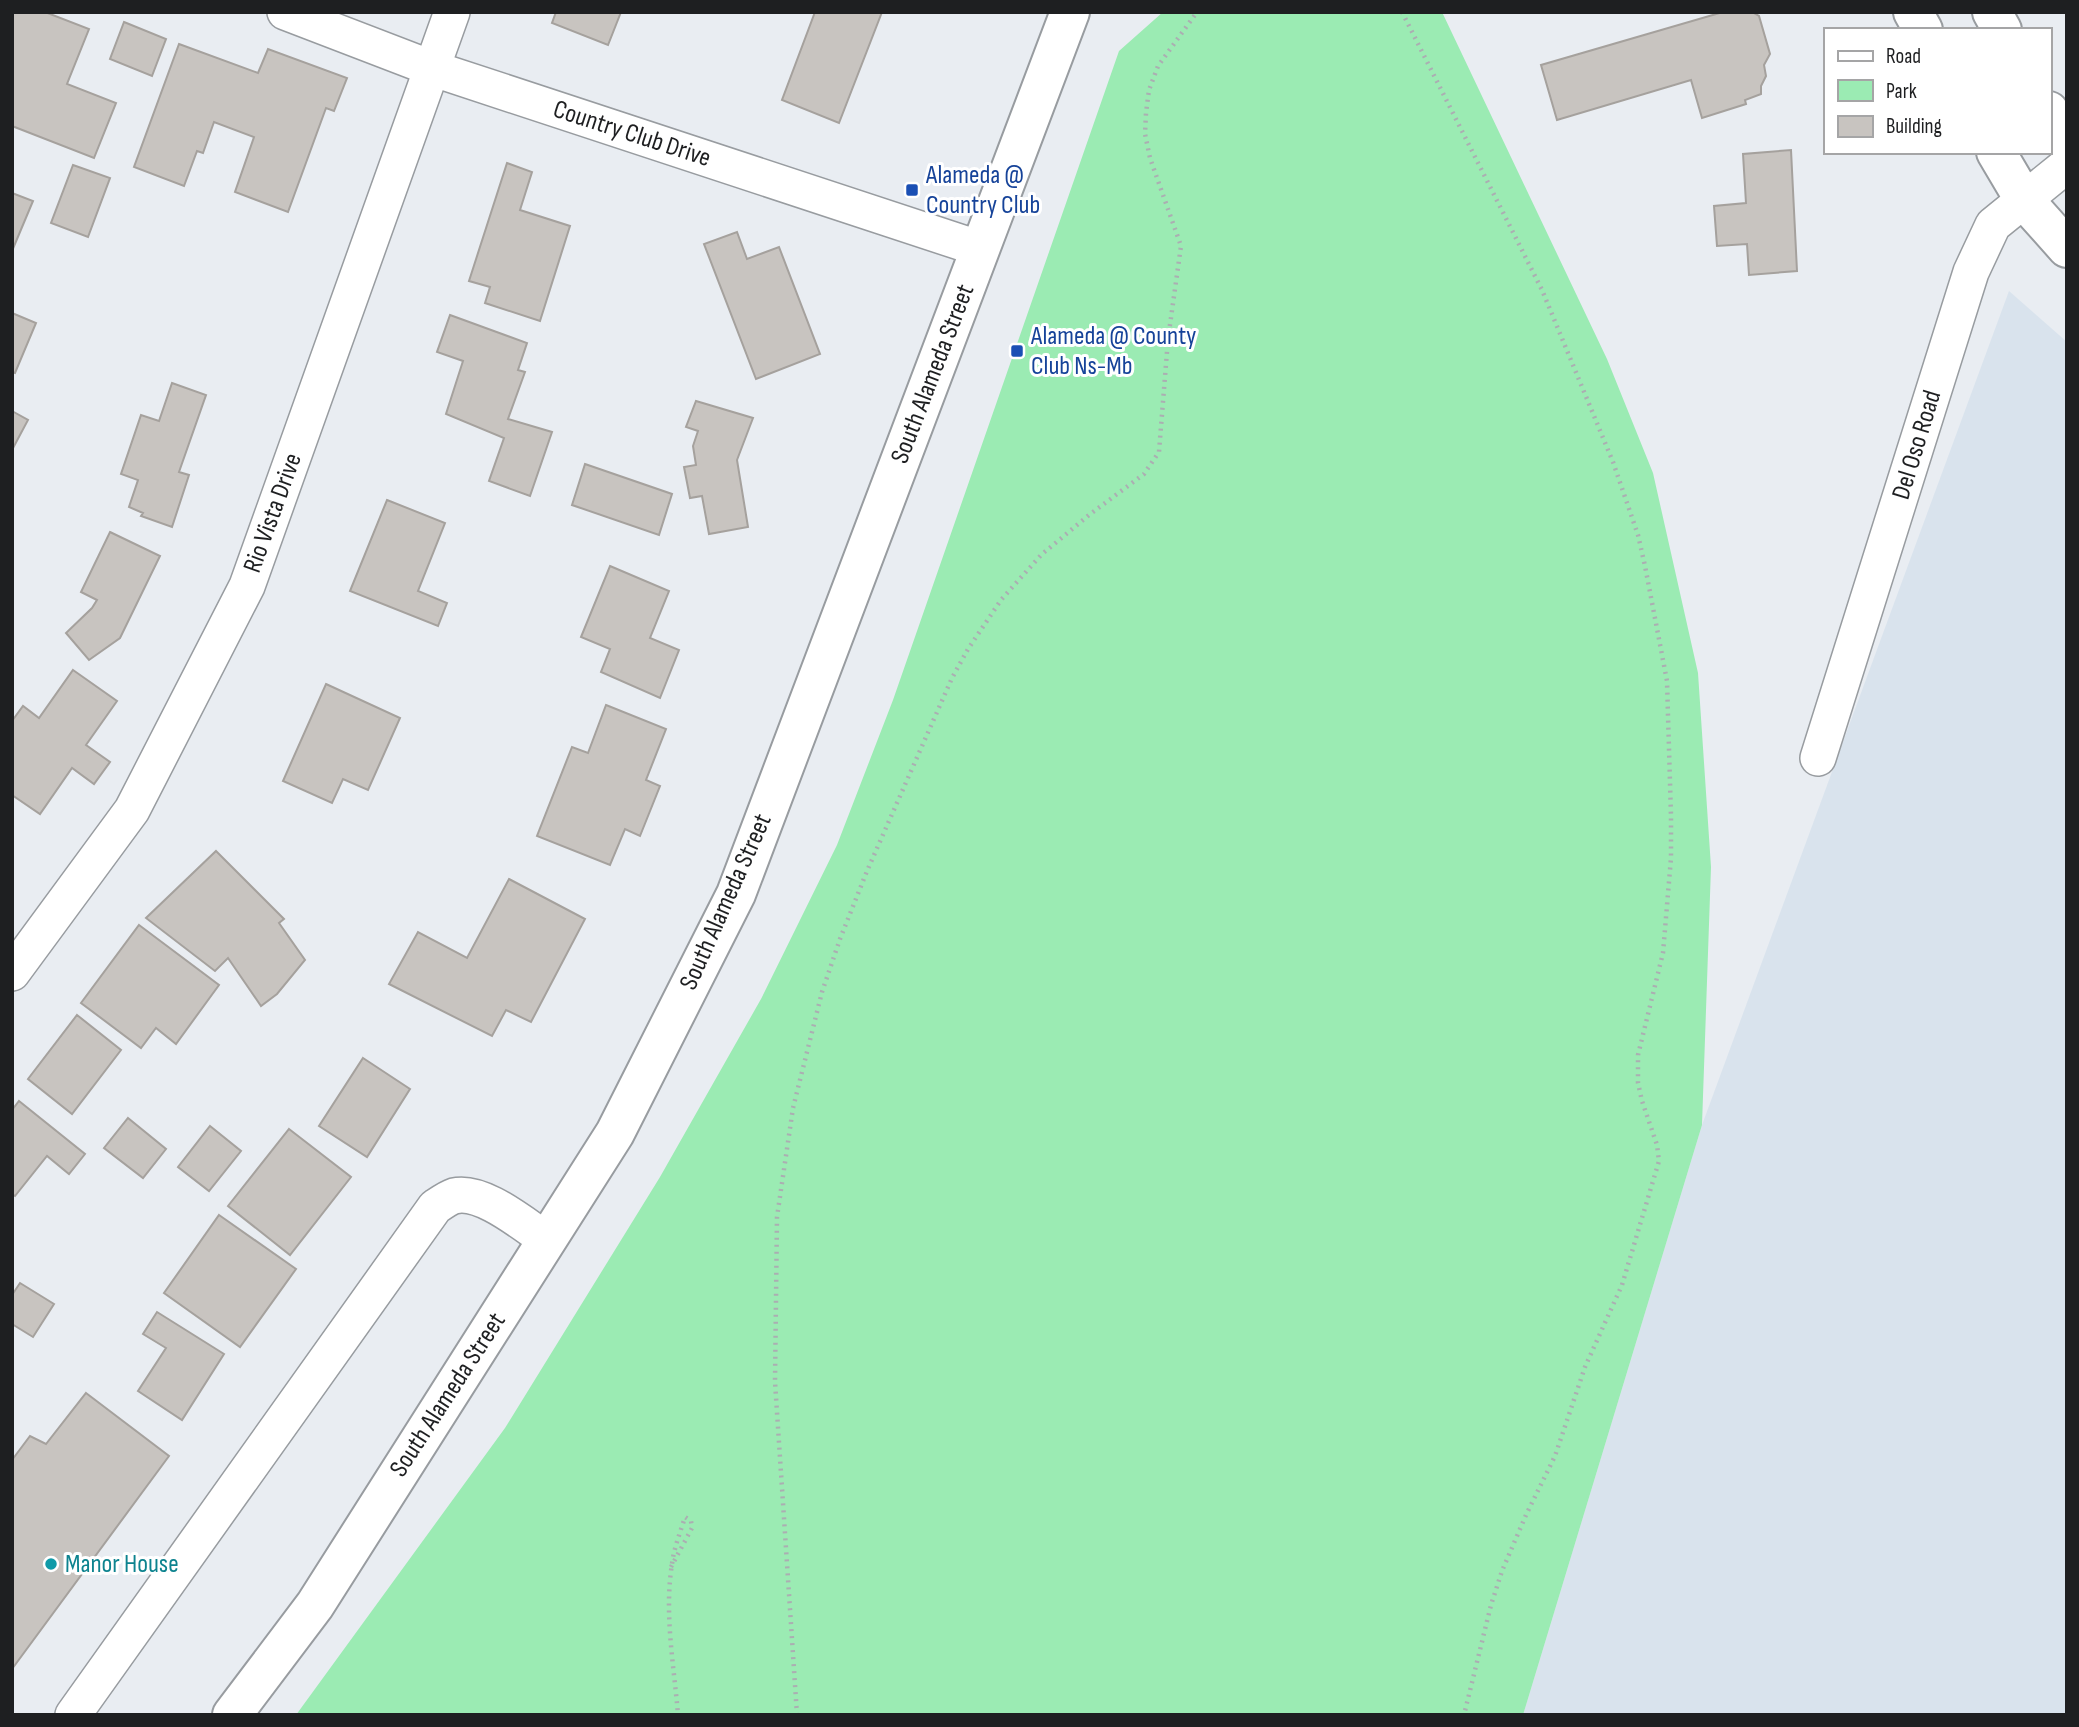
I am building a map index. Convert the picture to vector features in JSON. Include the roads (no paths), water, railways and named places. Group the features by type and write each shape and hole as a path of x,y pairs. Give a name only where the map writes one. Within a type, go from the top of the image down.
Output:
{"main road":[{"name":"South Alameda Street","path":"232,1715 314,1605 615,1133 736,894 1070,12"},
{"path":"1913,12 1922,28"},
{"path":"1992,12 2001,28"},
{"path":"2051,114 2067,141"},
{"path":"1997,154 2025,201 2067,248"}],"street":[{"name":"Country Club Drive","path":"285,12 431,68 981,249"},
{"name":"Rio Vista Drive","path":"12,973 132,810 247,586 452,12"},
{"name":"Del Oso Road","path":"1818,758 1971,272 1993,225 2067,165"},
{"path":"73,1715 435,1207 453,1196 469,1195 492,1204 547,1240"}],"place":[{"name":"Alameda @ Country Club","path":"912,190"},
{"name":"Alameda @ County Club Ns-Mb","path":"1017,351"},
{"name":"Manor House","path":"51,1564"}]}
